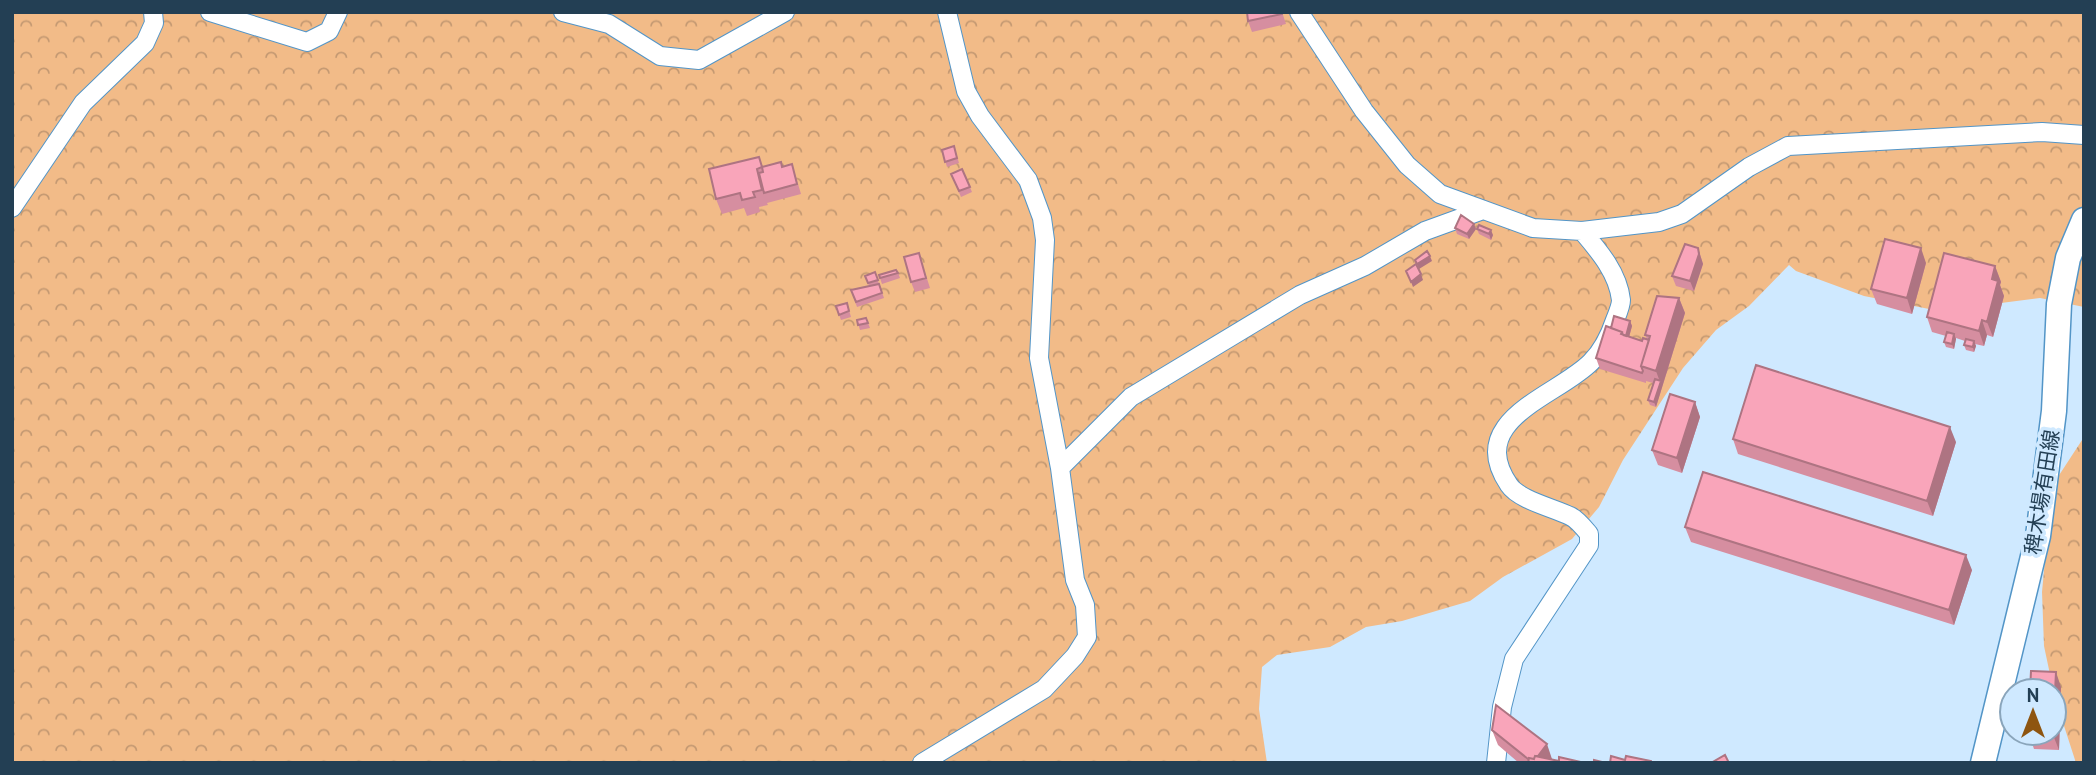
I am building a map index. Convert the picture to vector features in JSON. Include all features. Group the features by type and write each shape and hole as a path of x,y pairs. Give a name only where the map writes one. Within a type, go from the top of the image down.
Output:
{"main road":[{"name":"稗木場有田線","path":"1983,763 2038,536 2054,411 2059,304 2068,258 2084,220"}],"street":[{"path":"12,208 83,103 145,43 154,23 153,12"},
{"path":"210,12 307,42 329,31 338,12"},
{"path":"563,12 609,24 660,56 699,60 785,12"},
{"path":"922,763 1044,689 1075,656 1087,637 1085,605 1075,580 1059,468 1039,358 1045,240 1042,218 1028,180 980,116 966,91 947,12"},
{"path":"1299,12 1364,111 1406,165 1440,194 1480,211 1533,228 1582,231 1620,229 1682,214 1749,167 1787,146 2042,132 2084,135"},
{"path":"1059,468 1131,397 1300,295 1365,266 1425,231 1480,211"},
{"path":"1496,763 1502,707 1514,659 1589,545 1589,534 1572,516 1553,511 1510,487 1500,467 1497,443 1506,425 1524,408 1591,363 1604,346 1614,325 1621,301 1617,288 1608,263 1582,231"}],"green space":[{"path":"12,12 2084,12 2084,307 2040,298 1939,311 1864,296 1796,271 1789,265 1749,306 1716,330 1683,368 1623,460 1599,507 1572,539 1503,577 1470,601 1402,621 1366,627 1330,647 1277,655 1262,667 1259,709 1267,763 12,763"},
{"path":"2084,437 2084,763 2076,763 2068,738 2068,677 2051,677 2044,646 2042,592 2052,486"}],"building":[{"path":"1247,12 1282,12 1282,14 1248,21"},
{"path":"954,146 957,158 945,162 942,150"},
{"path":"759,157 762,167 757,169 762,190 753,192 755,197 742,200 740,193 716,199 709,169"},
{"path":"781,162 782,167 792,164 797,184 764,193 759,173 763,172 762,167"},
{"path":"962,169 970,187 959,191 951,174"},
{"path":"1461,215 1474,224 1467,234 1455,228"},
{"path":"1479,225 1491,230 1489,234 1477,229"},
{"path":"1885,239 1921,248 1907,298 1871,289"},
{"path":"1685,244 1698,248 1699,254 1690,281 1672,276"},
{"path":"1427,251 1430,256 1417,264 1415,260"},
{"path":"919,253 926,278 911,282 904,257"},
{"path":"1944,253 1995,266 1992,279 1998,281 1987,322 1982,320 1979,331 1927,317"},
{"path":"1416,264 1421,274 1411,282 1406,271"},
{"path":"896,270 898,273 880,278 879,275"},
{"path":"875,272 878,280 868,283 865,276"},
{"path":"879,284 882,293 856,302 851,290"},
{"path":"1657,296 1679,298 1656,371 1641,366 1650,336 1645,335"},
{"path":"847,303 849,311 839,315 836,306"},
{"path":"1614,316 1630,321 1626,336 1611,328"},
{"path":"866,318 868,323 858,325 857,320"},
{"path":"1606,326 1642,341 1643,338 1649,340 1641,366 1642,373 1596,358"},
{"path":"1947,332 1954,334 1952,344 1944,342"},
{"path":"1966,339 1974,341 1973,347 1964,345"},
{"path":"1756,365 1950,427 1927,501 1733,439"},
{"path":"1655,379 1661,381 1654,402 1648,400"},
{"path":"1670,394 1695,402 1677,458 1652,450"},
{"path":"1703,472 1966,555 1949,610 1685,527"},
{"path":"2031,671 2056,672 2056,677 2031,677"},
{"path":"1496,705 1547,744 1538,756 1528,759 1492,730"},
{"path":"1725,755 1729,763 1711,763"},
{"path":"1535,756 1559,761 1559,757 1585,763 1528,763 1529,758 1534,759"},
{"path":"1611,756 1625,760 1626,756 1651,763 1610,763"}]}
